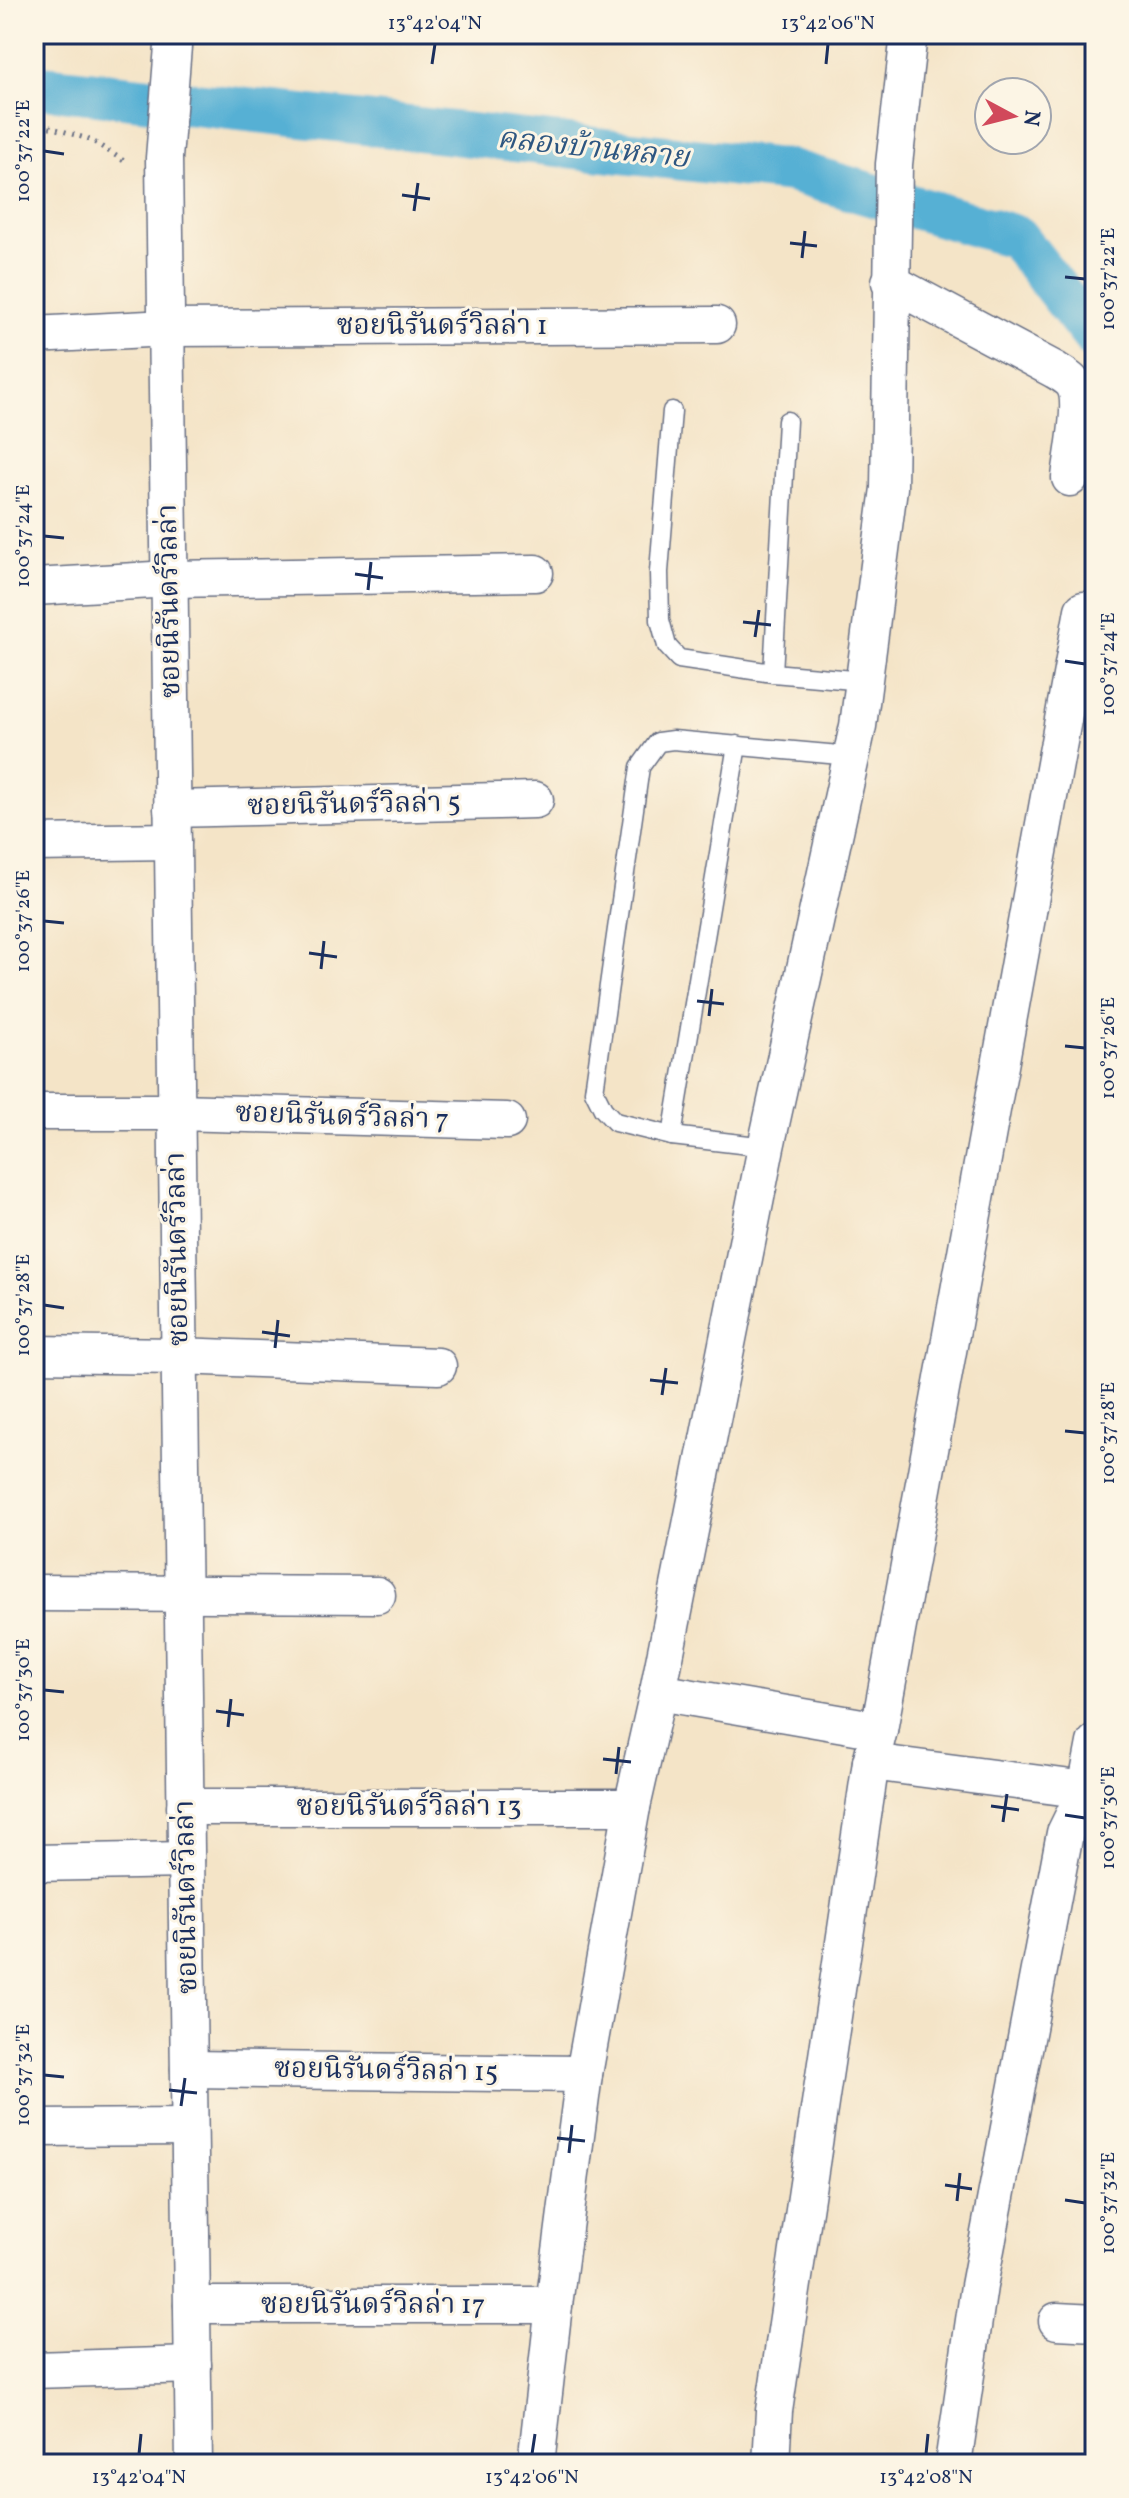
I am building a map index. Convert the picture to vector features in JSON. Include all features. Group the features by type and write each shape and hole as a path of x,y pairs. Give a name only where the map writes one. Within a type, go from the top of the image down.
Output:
{"street":[{"name":"ซอยนิรันดร์วิลล่า","path":"174,34 165,174 194,2464"},
{"path":"536,2464 584,2074 632,1807 658,1692 766,1147 851,756 864,681 889,488 891,225 894,164 909,34"},
{"path":"890,282 1071,381 1077,391 1078,405 1070,478"},
{"name":"ซอยนิรันดร์วิลล่า 1","path":"34,335 167,328 717,325"},
{"path":"34,587 170,579 535,573"},
{"path":"771,2464 774,2411 875,1746 1083,610"},
{"name":"ซอยนิรันดร์วิลล่า 5","path":"34,843 172,825 535,800"},
{"name":"ซอยนิรันดร์วิลล่า 7","path":"34,1112 177,1112 507,1121"},
{"path":"34,1354 438,1366"},
{"path":"34,1593 377,1595"},
{"path":"658,1692 875,1746 1090,1790"},
{"path":"953,2464 979,2286 1065,1833 1090,1790 1095,1743"},
{"name":"ซอยนิรันดร์วิลล่า 13","path":"185,1807 632,1807"},
{"path":"34,1863 186,1860"},
{"name":"ซอยนิรันดร์วิลล่า 15","path":"189,2069 584,2074"},
{"path":"34,2128 189,2127"},
{"name":"ซอยนิรันดร์วิลล่า 17","path":"192,2305 554,2305"},
{"path":"1057,2321 1095,2323"},
{"path":"34,2370 193,2365"}],"lane":[{"path":"672,411 659,572 660,620 667,646 679,659 773,673 864,681"},
{"path":"773,673 787,421"},
{"path":"766,1147 672,1136 615,1122 603,1109 594,1091 640,767 658,742 673,740 851,756"},
{"path":"672,1136 737,745"}],"path":[{"path":"34,122 91,140 145,173 165,174"}],"waterway":[{"name":"คลองบ้านหลาย","path":"34,86 791,171 1016,237 1095,338"}]}
